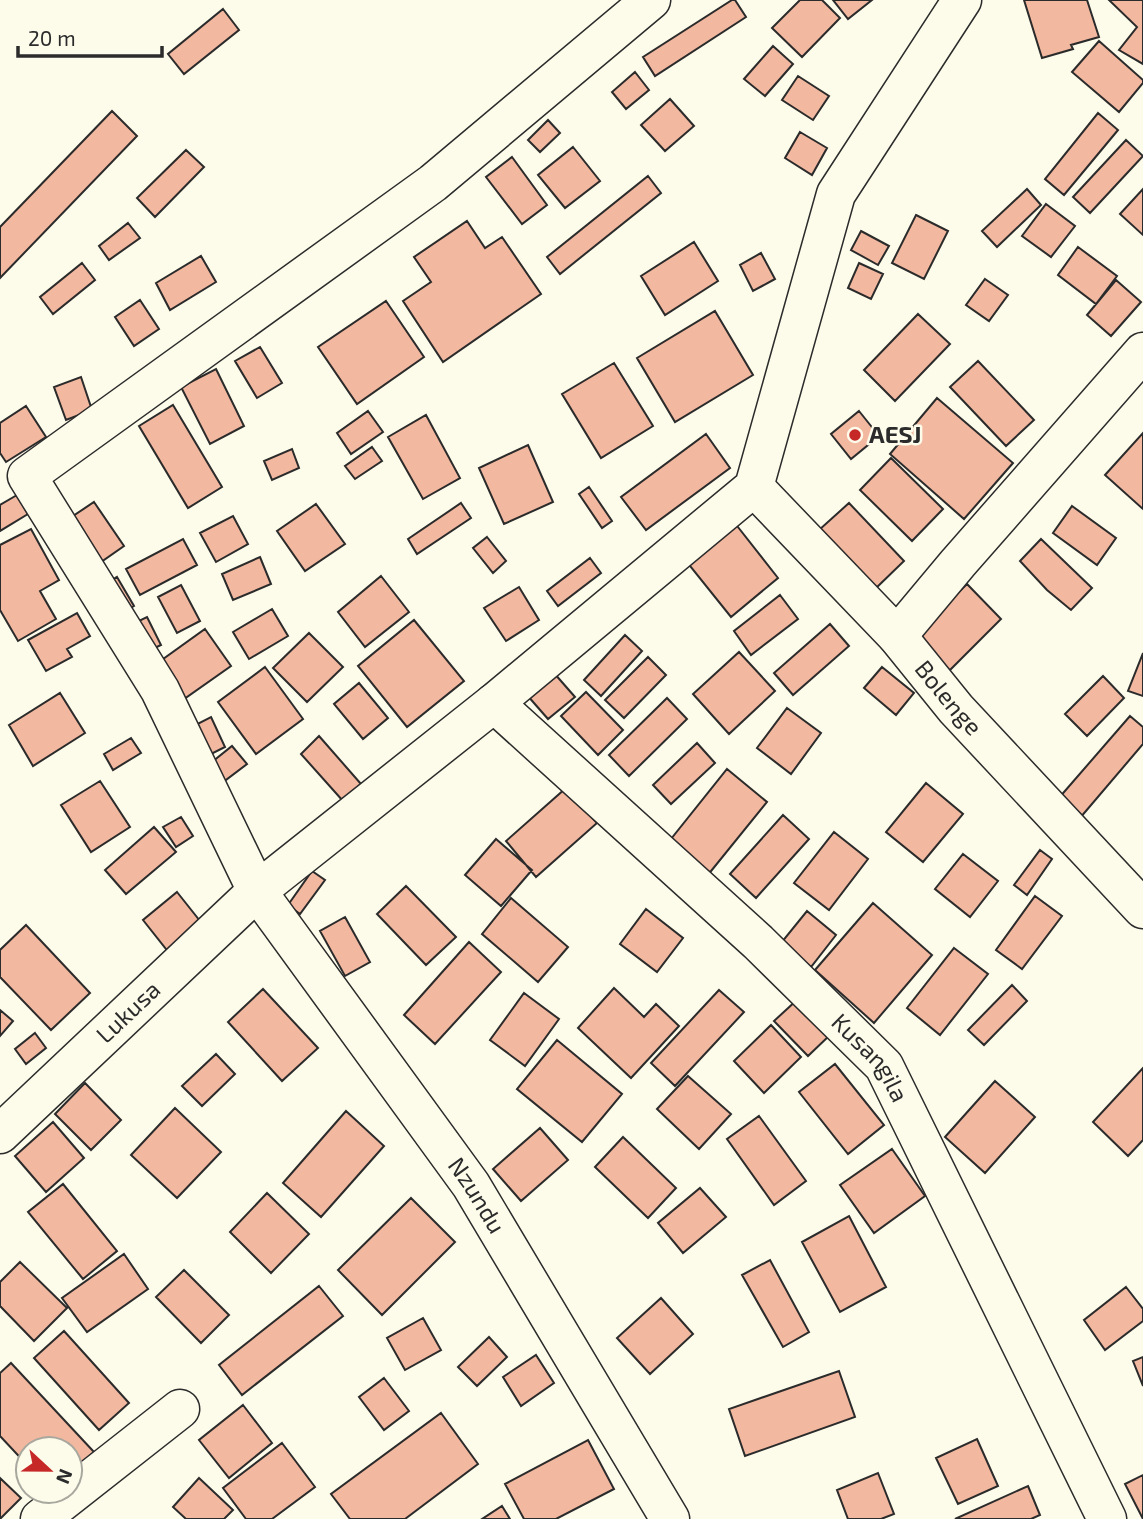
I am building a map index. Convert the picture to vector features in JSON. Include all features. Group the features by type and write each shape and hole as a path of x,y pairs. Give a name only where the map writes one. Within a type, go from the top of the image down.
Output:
{"street":[{"name":"Nzundu","path":"651,0 433,183 27,476 160,690 257,891 471,1185 670,1519"},
{"path":"754,487 836,194 962,0"},
{"path":"897,636 1143,352"},
{"name":"Lukusa","path":"0,1134 257,891 494,703 754,487"},
{"name":"Bolenge","path":"754,487 897,636 956,709 1143,909"},
{"name":"Kusangila","path":"494,703 758,942 884,1066 1107,1519"},
{"path":"40,1519 180,1409"}],"building":[{"path":"735,0 746,17 655,76 643,57"},
{"path":"800,0 822,0 840,18 802,57 772,28"},
{"path":"833,0 872,0 848,19"},
{"path":"1024,0 1087,0 1099,37 1071,45 1073,49 1042,58"},
{"path":"1109,0 1143,0 1143,64 1119,50 1137,27"},
{"path":"223,9 239,30 184,74 168,54"},
{"path":"1099,41 1143,80 1119,112 1072,72"},
{"path":"773,46 793,64 765,96 744,79"},
{"path":"635,72 649,90 626,109 612,92"},
{"path":"798,76 829,96 813,120 782,100"},
{"path":"670,99 694,126 665,151 641,125"},
{"path":"112,111 137,136 0,278 0,227"},
{"path":"1098,113 1118,130 1064,195 1045,179"},
{"path":"548,120 560,133 540,152 528,140"},
{"path":"800,132 827,148 812,175 785,158"},
{"path":"1126,140 1143,156 1090,213 1073,197"},
{"path":"573,147 600,181 565,208 538,175"},
{"path":"186,150 204,167 155,217 137,198"},
{"path":"512,157 547,205 522,224 486,177"},
{"path":"648,176 661,193 560,274 547,257"},
{"path":"1027,189 1041,205 997,247 982,231"},
{"path":"1143,189 1143,235 1120,214"},
{"path":"1046,204 1075,226 1051,257 1022,236"},
{"path":"916,215 948,231 924,279 892,263"},
{"path":"467,221 485,248 502,237 541,294 443,362 403,301 431,282 414,257"},
{"path":"128,223 140,238 109,260 99,246"},
{"path":"861,231 889,246 878,265 851,250"},
{"path":"694,242 718,281 665,315 641,276"},
{"path":"1078,247 1117,276 1096,304 1058,275"},
{"path":"761,253 775,279 753,291 740,265"},
{"path":"201,256 216,282 170,310 156,283"},
{"path":"82,263 95,280 53,314 40,297"},
{"path":"859,263 883,274 871,299 848,288"},
{"path":"985,279 1008,295 989,321 966,305"},
{"path":"1116,280 1141,302 1111,336 1087,315"},
{"path":"140,300 159,329 134,346 115,317"},
{"path":"386,301 424,357 357,404 318,347"},
{"path":"715,311 753,375 675,422 637,358"},
{"path":"918,314 950,344 895,401 864,370"},
{"path":"260,347 282,383 257,398 235,361"},
{"path":"978,361 1034,420 1006,446 950,387"},
{"path":"614,363 653,426 601,458 562,394"},
{"path":"216,369 244,426 210,444 181,387"},
{"path":"81,377 92,410 66,420 54,387"},
{"path":"937,398 1013,463 964,519 890,454"},
{"path":"173,405 222,487 188,508 139,426"},
{"path":"26,406 46,437 6,462 0,453 0,423"},
{"path":"368,411 383,432 351,454 337,433"},
{"name":"AESJ","path":"859,411 879,436 851,459 831,434"},
{"path":"426,415 460,478 423,499 388,437"},
{"path":"1143,433 1143,509 1105,475"},
{"path":"706,434 730,468 646,530 621,497"},
{"path":"528,445 553,502 504,524 479,468"},
{"path":"372,447 382,461 355,479 345,466"},
{"path":"292,449 299,468 272,480 264,461"},
{"path":"891,458 943,509 912,541 860,490"},
{"path":"589,487 612,521 602,528 579,494"},
{"path":"17,495 28,514 0,531 0,505"},
{"path":"94,502 124,546 91,569 61,524"},
{"path":"461,503 471,518 417,554 408,539"},
{"path":"849,503 904,561 874,590 819,530"},
{"path":"316,504 345,544 305,571 277,531"},
{"path":"1072,506 1116,538 1097,565 1053,533"},
{"path":"233,516 248,544 216,562 200,533"},
{"path":"734,522 778,578 731,617 686,561"},
{"path":"31,529 59,580 40,591 56,619 18,641 0,610 0,545"},
{"path":"487,537 506,561 493,573 473,548"},
{"path":"183,539 197,565 140,595 126,569"},
{"path":"1041,539 1092,588 1071,610 1047,590 1020,561"},
{"path":"260,557 271,584 233,600 222,574"},
{"path":"590,558 601,573 558,606 547,591"},
{"path":"381,576 409,612 365,647 338,612"},
{"path":"117,577 134,606 114,618 97,589"},
{"path":"967,584 1001,619 944,676 909,641"},
{"path":"181,585 200,621 177,633 158,597"},
{"path":"519,587 539,620 506,641 484,608"},
{"path":"780,595 798,619 751,655 734,631"},
{"path":"272,609 288,636 249,659 233,632"},
{"path":"77,613 90,636 67,649 72,657 46,671 28,640"},
{"path":"147,617 161,645 134,658 120,630"},
{"path":"414,620 464,681 407,727 358,666"},
{"path":"830,624 849,646 793,695 774,673"},
{"path":"205,629 231,666 177,704 152,667"},
{"path":"309,633 343,667 307,702 273,668"},
{"path":"625,635 642,651 601,696 584,680"},
{"path":"739,652 775,691 729,734 693,694"},
{"path":"1143,653 1143,696 1128,691"},
{"path":"648,657 666,675 624,718 605,700"},
{"path":"265,667 303,719 256,754 218,702"},
{"path":"882,667 914,693 896,715 864,688"},
{"path":"554,673 575,697 548,719 527,695"},
{"path":"1103,676 1124,698 1087,736 1065,714"},
{"path":"359,683 388,718 363,739 334,704"},
{"path":"586,692 623,730 598,755 561,716"},
{"path":"60,693 85,733 33,766 9,725"},
{"path":"667,698 687,719 629,776 609,755"},
{"path":"787,708 821,733 791,774 757,748"},
{"path":"1130,716 1143,727 1143,744 1080,818 1058,799"},
{"path":"211,717 225,747 185,767 170,738"},
{"path":"319,736 361,784 343,801 301,754"},
{"path":"131,738 141,753 113,770 104,754"},
{"path":"697,743 715,763 671,804 653,785"},
{"path":"232,746 247,764 206,795 192,778"},
{"path":"727,769 767,802 703,881 663,849"},
{"path":"100,781 130,827 91,852 61,805"},
{"path":"926,783 963,814 923,862 886,832"},
{"path":"566,788 597,823 536,877 506,841"},
{"path":"783,815 809,839 756,898 730,874"},
{"path":"181,817 193,836 176,847 163,827"},
{"path":"154,827 176,852 126,894 105,870"},
{"path":"834,832 868,859 829,910 794,883"},
{"path":"496,839 532,870 501,906 465,875"},
{"path":"1040,850 1052,859 1027,895 1014,885"},
{"path":"963,854 998,881 970,917 935,889"},
{"path":"312,871 325,880 300,914 288,905"},
{"path":"406,886 456,937 426,965 377,914"},
{"path":"177,892 204,926 170,954 143,920"},
{"path":"1035,896 1062,916 1022,969 996,950"},
{"path":"511,898 568,947 538,982 482,934"},
{"path":"873,903 932,955 874,1023 815,970"},
{"path":"646,909 683,938 657,972 620,944"},
{"path":"807,911 836,935 811,967 781,943"},
{"path":"345,917 370,962 345,976 320,931"},
{"path":"26,925 90,993 51,1030 0,977 0,950"},
{"path":"469,942 501,972 435,1044 404,1015"},
{"path":"954,948 988,974 940,1035 907,1008"},
{"path":"1012,985 1027,1001 984,1045 968,1030"},
{"path":"614,988 644,1017 656,1004 679,1026 631,1078 578,1028"},
{"path":"263,989 318,1048 282,1081 228,1022"},
{"path":"719,990 744,1012 675,1086 651,1063"},
{"path":"524,993 559,1019 525,1066 490,1040"},
{"path":"798,999 831,1034 808,1056 774,1021"},
{"path":"0,1010 13,1021 0,1036"},
{"path":"771,1025 801,1057 764,1093 734,1061"},
{"path":"35,1033 46,1048 26,1064 15,1049"},
{"path":"557,1040 622,1094 582,1142 517,1089"},
{"path":"216,1054 235,1074 202,1106 182,1086"},
{"path":"835,1064 884,1125 848,1154 799,1092"},
{"path":"1143,1068 1143,1140 1128,1156 1093,1122"},
{"path":"688,1076 731,1114 699,1149 657,1109"},
{"path":"995,1081 1035,1117 985,1173 945,1137"},
{"path":"85,1083 121,1120 91,1150 55,1114"},
{"path":"175,1108 221,1152 177,1198 131,1155"},
{"path":"346,1111 384,1146 321,1217 283,1183"},
{"path":"759,1116 806,1181 774,1205 727,1139"},
{"path":"53,1122 84,1158 46,1192 15,1156"},
{"path":"540,1128 568,1160 521,1201 493,1169"},
{"path":"623,1137 676,1188 648,1218 595,1167"},
{"path":"892,1149 925,1196 874,1233 840,1185"},
{"path":"63,1184 117,1251 83,1279 28,1212"},
{"path":"700,1188 726,1217 683,1253 658,1223"},
{"path":"267,1193 309,1234 271,1273 230,1232"},
{"path":"411,1198 455,1242 382,1315 338,1270"},
{"path":"849,1216 886,1287 840,1312 802,1242"},
{"path":"124,1254 148,1289 87,1332 62,1298"},
{"path":"770,1260 809,1332 783,1347 742,1275"},
{"path":"20,1262 67,1308 34,1341 0,1306 0,1282"},
{"path":"184,1270 229,1315 201,1343 156,1297"},
{"path":"319,1286 343,1316 242,1395 219,1365"},
{"path":"1126,1287 1143,1309 1143,1321 1105,1350 1084,1320"},
{"path":"661,1298 693,1334 650,1374 617,1338"},
{"path":"423,1318 441,1350 405,1370 387,1338"},
{"path":"64,1331 129,1403 99,1430 34,1358"},
{"path":"489,1337 507,1357 477,1386 458,1367"},
{"path":"536,1355 554,1383 521,1406 503,1377"},
{"path":"1143,1357 1143,1386 1133,1361"},
{"path":"11,1363 78,1435 14,1435 14,1451 0,1436 0,1373"},
{"path":"839,1371 855,1417 745,1456 729,1409"},
{"path":"384,1378 409,1411 384,1430 359,1397"},
{"path":"243,1405 272,1443 229,1478 199,1440"},
{"path":"441,1413 478,1464 405,1519 350,1519 331,1494"},
{"path":"977,1439 998,1486 958,1504 936,1458"},
{"path":"588,1440 614,1489 556,1519 524,1519 505,1484"},
{"path":"84,1441 94,1452 84,1461"},
{"path":"282,1443 315,1487 272,1519 246,1519 223,1488"},
{"path":"878,1473 894,1514 881,1519 848,1519 837,1490"},
{"path":"1143,1475 1143,1519 1125,1484"},
{"path":"0,1478 14,1491 14,1505 0,1519"},
{"path":"199,1478 233,1510 224,1519 186,1519 173,1507"},
{"path":"1028,1486 1040,1515 1031,1519 955,1519"},
{"path":"502,1506 510,1519 482,1519"}],"place":[{"name":"AESJ","path":"855,435"}]}
